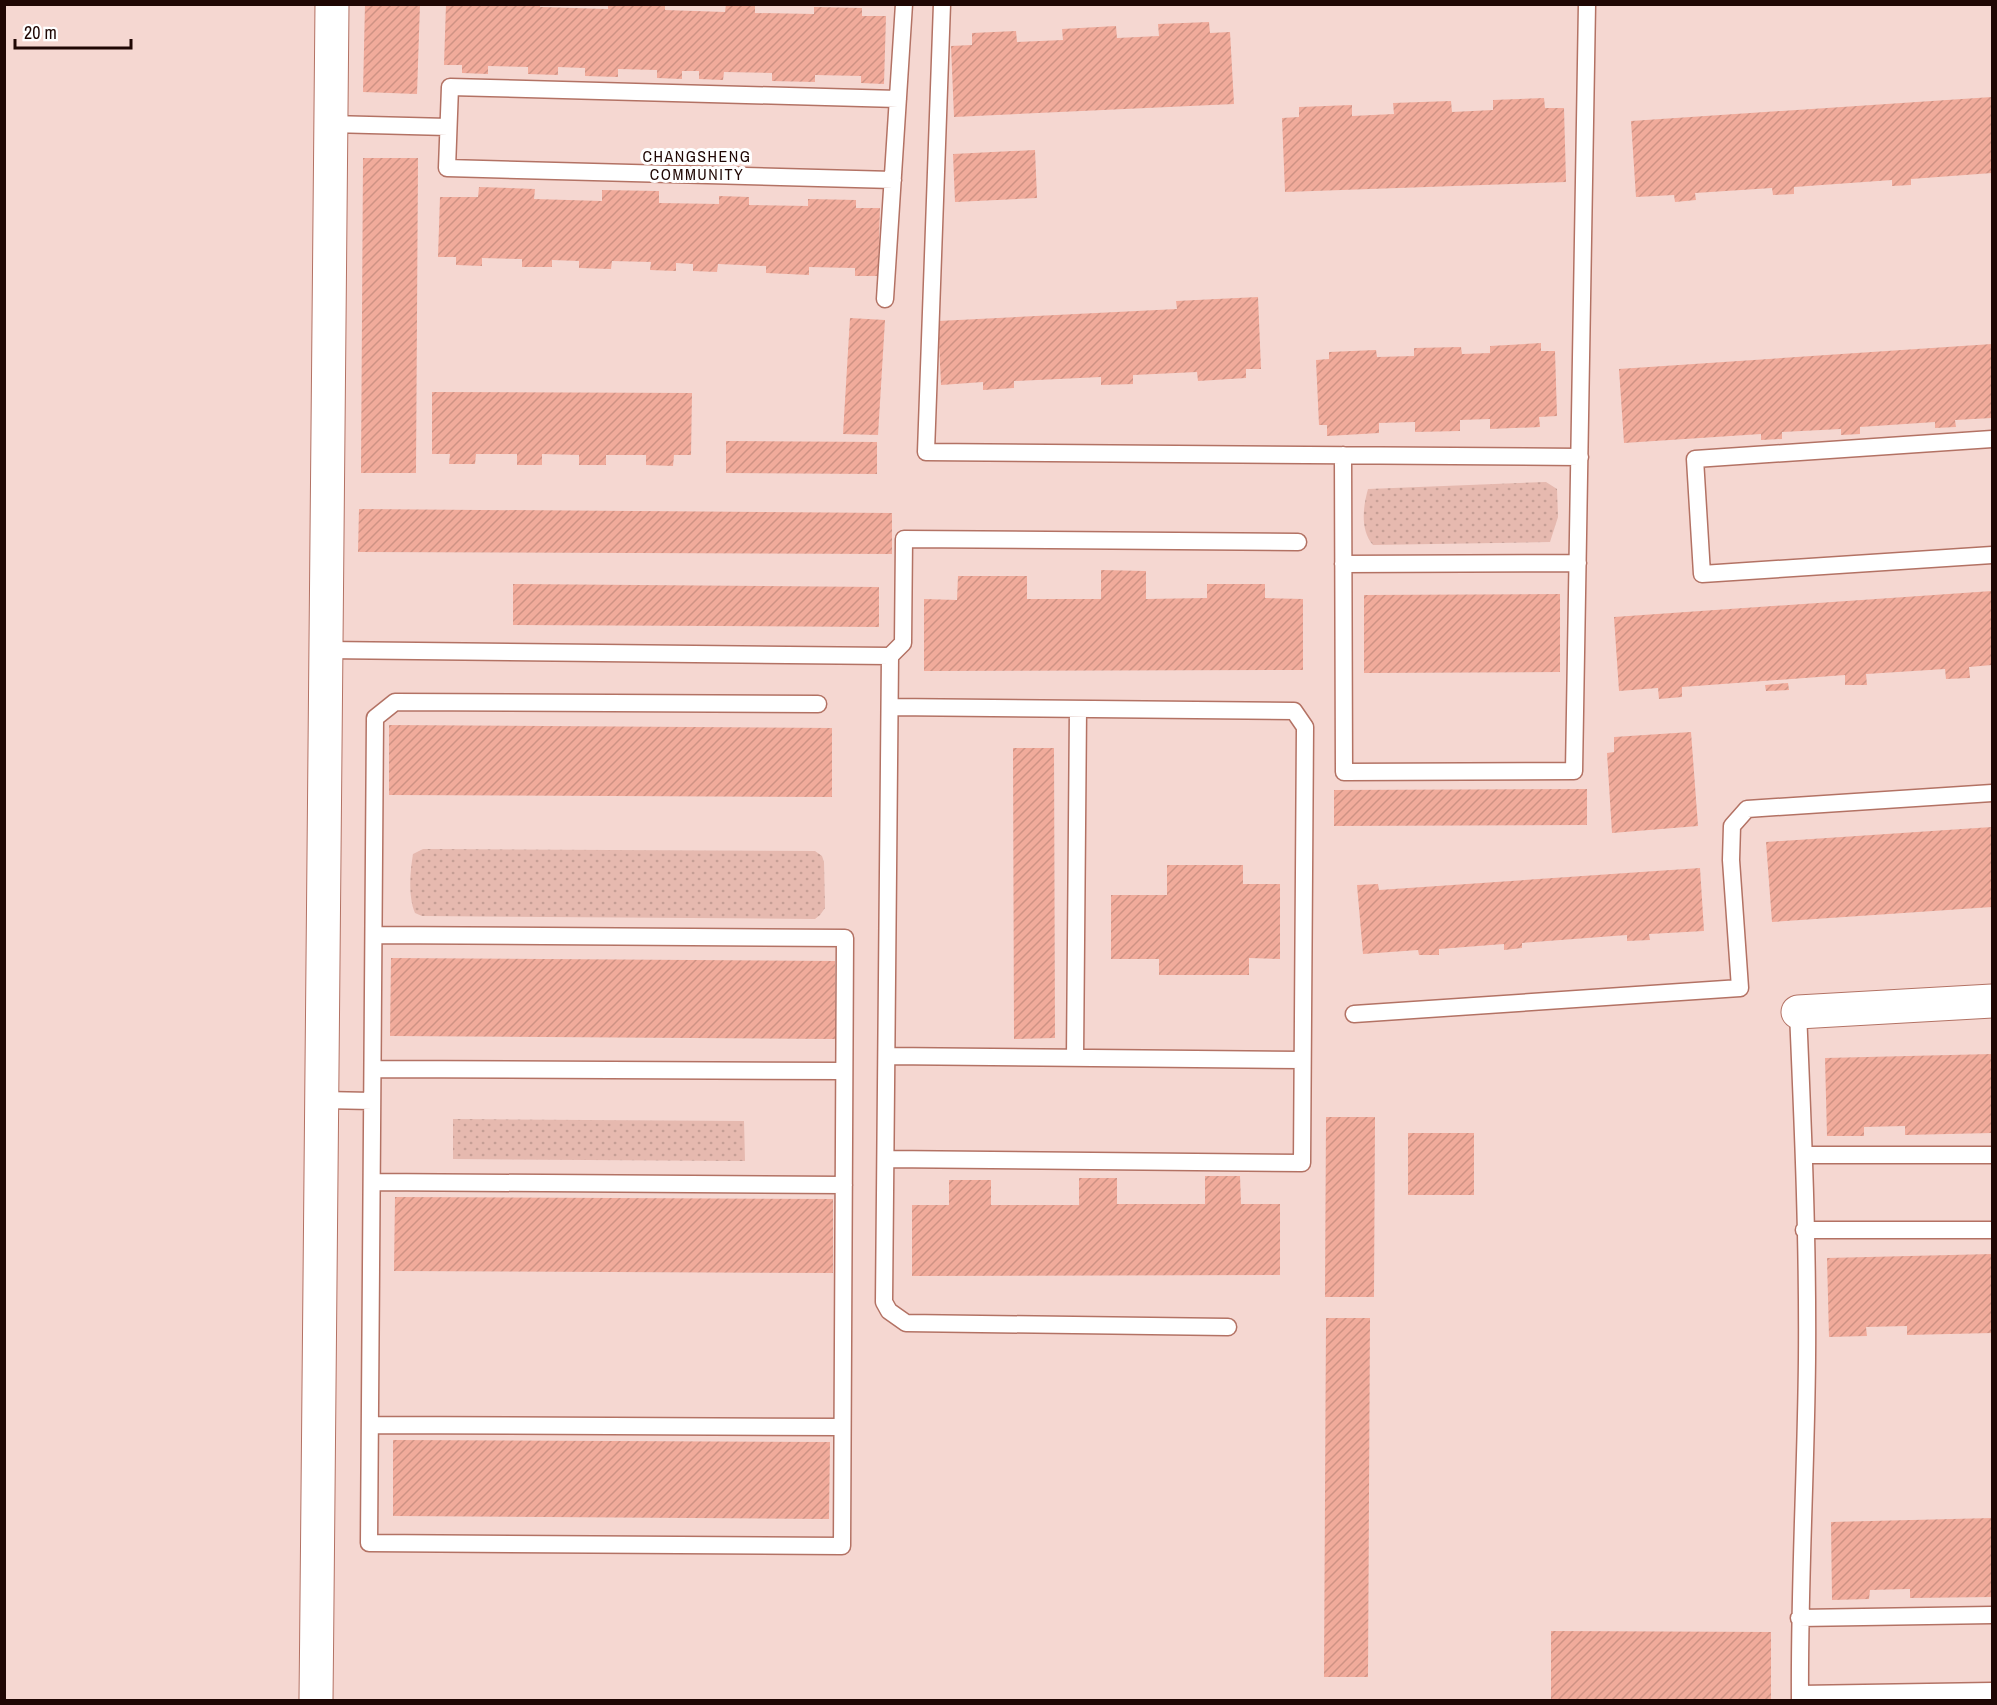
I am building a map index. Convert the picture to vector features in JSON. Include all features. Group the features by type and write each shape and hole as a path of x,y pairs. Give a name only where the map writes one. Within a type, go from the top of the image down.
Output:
{"street":[{"path":"316,1701 332,4"},
{"path":"1798,1012 1992,1000"}],"lane":[{"path":"885,299 904,4"},
{"path":"942,4 926,452 1580,457"},
{"path":"1343,455 1344,772 1574,771 1587,4"},
{"path":"893,180 447,168 450,87 898,99"},
{"path":"330,124 448,127"},
{"path":"1992,439 1695,459 1702,574 1992,555"},
{"path":"1228,1327 906,1323 889,1311 884,1302 890,656 903,643 904,539 1298,542"},
{"path":"1343,564 1578,563"},
{"path":"325,651 890,656"},
{"path":"374,935 845,938 842,1546 369,1543 375,718 395,702 818,704"},
{"path":"886,1159 1302,1162 1305,727 1294,711 890,707"},
{"path":"1075,1058 1078,709"},
{"path":"1354,1014 1740,988 1731,849 1732,826 1747,809 1992,793"},
{"path":"1798,1012 1804,1155 1807,1358 1799,1618 1800,1697 1992,1691"},
{"path":"887,1056 1302,1060"},
{"path":"372,1069 844,1071"},
{"path":"323,1100 372,1101"},
{"path":"1804,1155 1992,1155"},
{"path":"372,1182 844,1185"},
{"path":"1804,1230 1992,1230"},
{"path":"370,1425 842,1428"},
{"path":"1799,1618 1992,1615"}],"shaded area":[{"path":"1546,482 1557,489 1558,517 1550,542 1373,545 1364,525 1368,489"},
{"path":"423,849 815,851 822,856 824,862 825,908 815,919 422,916 415,913 410,884 413,854"},
{"path":"453,1119 744,1121 745,1161 453,1159"}],"building":[{"path":"365,4 420,4 417,94 363,92"},
{"path":"446,4 540,4 540,7 608,9 608,4 665,4 665,10 725,12 726,4 755,5 755,13 814,14 814,7 862,8 862,16 886,16 884,84 861,83 861,76 815,75 815,82 772,81 772,73 724,72 723,80 699,79 699,71 682,71 682,79 657,78 657,70 618,69 618,77 585,76 585,68 558,67 558,75 528,74 528,67 488,66 488,74 462,73 462,65 444,65"},
{"path":"1209,22 1210,33 1230,32 1234,104 954,117 951,46 972,45 972,33 1016,31 1017,42 1063,40 1062,29 1116,26 1117,38 1159,36 1158,24"},
{"path":"1992,97 1992,173 1911,179 1911,185 1892,186 1892,180 1794,187 1794,194 1773,195 1772,188 1695,193 1696,200 1675,202 1674,195 1636,197 1631,121"},
{"path":"1544,98 1545,108 1564,108 1566,182 1285,192 1282,118 1299,117 1299,107 1352,105 1352,116 1394,114 1393,103 1451,101 1452,112 1493,110 1493,100"},
{"path":"1035,150 1037,198 955,202 953,154"},
{"path":"363,158 418,158 416,473 361,473"},
{"path":"479,187 535,189 534,199 602,201 602,190 659,191 659,203 719,204 719,196 749,197 749,205 808,206 808,199 856,200 856,208 880,208 878,276 855,276 855,268 809,267 809,275 766,273 766,266 718,264 717,272 693,271 693,264 676,263 676,271 650,270 651,262 612,261 611,269 579,268 579,261 552,260 552,267 522,267 522,259 482,258 482,266 456,265 456,257 438,257 440,197 478,197"},
{"path":"1258,297 1261,369 1246,369 1246,378 1198,381 1197,372 1133,375 1133,384 1101,385 1101,377 1014,381 1014,388 983,390 983,382 941,385 938,321 1177,309 1176,301"},
{"path":"850,318 885,320 878,435 843,434"},
{"path":"1541,343 1541,351 1555,351 1557,416 1539,417 1540,427 1490,429 1490,419 1460,420 1460,431 1415,432 1415,422 1379,423 1379,433 1327,436 1327,425 1319,425 1316,360 1329,359 1329,352 1376,350 1377,357 1414,356 1414,348 1461,347 1462,354 1490,353 1490,346"},
{"path":"1992,344 1992,418 1955,420 1956,427 1935,428 1935,422 1860,427 1860,434 1841,435 1841,429 1782,432 1782,439 1761,440 1761,434 1624,443 1619,369"},
{"path":"432,392 692,393 691,455 674,455 673,466 646,465 646,455 606,455 606,465 579,465 579,455 542,454 542,465 517,465 517,454 476,454 475,464 449,464 450,454 432,454"},
{"path":"726,441 877,442 877,474 726,473"},
{"path":"359,509 892,513 892,554 358,552"},
{"path":"1101,570 1146,571 1146,599 1207,598 1207,584 1265,584 1265,598 1303,599 1303,670 924,671 924,599 957,600 958,576 1027,576 1027,599 1101,599"},
{"path":"513,584 879,587 879,627 513,625"},
{"path":"1992,591 1992,665 1969,667 1970,678 1946,679 1945,669 1866,674 1867,685 1845,685 1845,675 1682,687 1682,697 1659,699 1658,688 1619,691 1614,617"},
{"path":"1560,594 1560,672 1364,673 1364,595"},
{"path":"1788,683 1789,690 1766,691 1765,685"},
{"path":"389,725 832,728 832,797 389,795"},
{"path":"1691,732 1698,826 1612,833 1607,753 1614,752 1614,737"},
{"path":"1013,748 1054,748 1055,1038 1014,1039"},
{"path":"1587,789 1587,825 1334,826 1334,790"},
{"path":"1992,827 1992,907 1772,922 1766,842"},
{"path":"1167,865 1243,865 1243,884 1280,884 1280,959 1249,958 1249,975 1159,975 1159,959 1111,959 1111,895 1167,895"},
{"path":"1700,868 1704,931 1649,934 1650,940 1627,941 1627,935 1522,943 1522,948 1504,950 1504,944 1439,949 1439,955 1419,955 1418,950 1363,954 1357,885 1378,884 1379,890"},
{"path":"391,958 835,961 835,1039 390,1036"},
{"path":"1992,1054 1992,1133 1905,1135 1905,1126 1864,1127 1864,1136 1827,1136 1825,1058"},
{"path":"1326,1117 1375,1117 1374,1297 1325,1297"},
{"path":"1408,1133 1474,1133 1474,1195 1408,1195"},
{"path":"1205,1176 1240,1176 1241,1204 1280,1204 1280,1275 912,1276 912,1205 949,1205 949,1180 991,1180 991,1205 1079,1205 1079,1178 1117,1178 1117,1204 1205,1204"},
{"path":"395,1197 833,1199 833,1273 394,1271"},
{"path":"1992,1254 1992,1333 1907,1335 1907,1326 1866,1327 1867,1336 1829,1337 1827,1258"},
{"path":"1326,1318 1370,1318 1368,1677 1324,1677"},
{"path":"393,1440 830,1442 829,1519 393,1516"},
{"path":"1992,1518 1992,1597 1910,1598 1910,1589 1870,1590 1869,1599 1832,1600 1831,1522"},
{"path":"1551,1631 1771,1632 1771,1700 1551,1700"}],"district":[{"name":"CHANGSHENG COMMUNITY","path":"697,165"}]}
